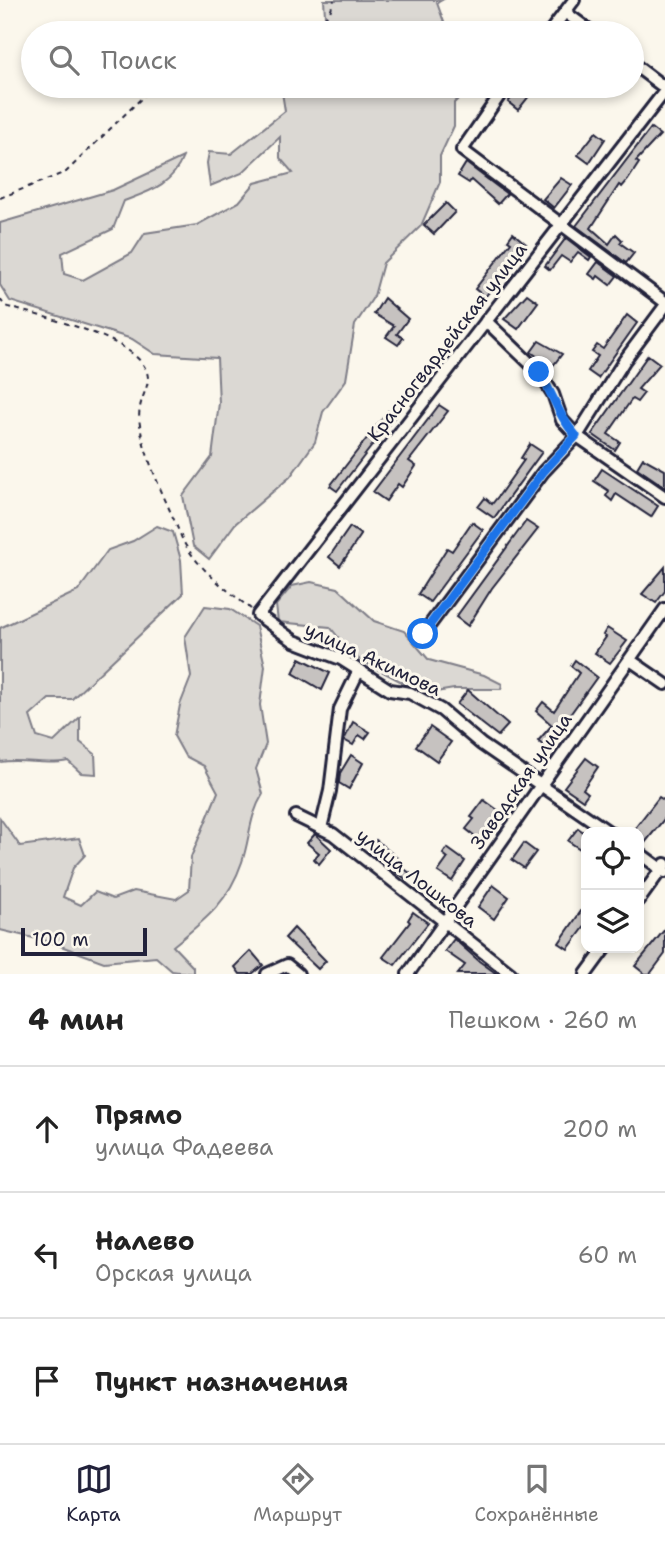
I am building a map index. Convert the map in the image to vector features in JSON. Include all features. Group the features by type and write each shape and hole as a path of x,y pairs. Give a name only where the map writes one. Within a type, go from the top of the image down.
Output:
{"street":[{"path":"559,21 574,0"},
{"path":"566,13 577,21"},
{"path":"644,73 665,90"},
{"name":"Красногвардейская улица","path":"258,615 665,90"},
{"path":"423,634 543,472 576,436 624,361 665,304 462,150 498,98"},
{"path":"486,321 539,372 552,394 562,420 576,436 665,497"},
{"name":"Заводская улица","path":"408,974 665,609"},
{"name":"улица Акимова","path":"258,615 294,641 320,649 390,690 410,693 440,710 481,744 602,827"},
{"path":"629,660 665,684"},
{"path":"321,828 330,791 340,709 359,670"},
{"name":"улица Лошкова","path":"296,816 333,834 511,974"},
{"path":"644,856 664,868 644,894"},
{"path":"586,974 601,953"},
{"path":"267,974 287,965 298,974"}],"path":[{"path":"321,21 330,12 334,0"},
{"path":"0,198 66,172 142,98"},
{"path":"0,299 5,306 116,341 144,365 148,380 138,405 140,428 183,541 191,556 212,578 258,615"}],"shaded area":[{"path":"324,0 442,0 437,3 444,21 325,21"},
{"path":"283,98 459,98 454,103 454,126 440,156 440,182 421,226 383,263 374,296 355,325 346,380 323,412 315,442 290,477 235,524 209,559 193,546 183,496 212,457 219,403 217,358 155,354 132,339 10,301 0,285 0,223 113,190 183,157 166,181 124,201 113,229 62,253 64,274 83,280 132,253 145,233 197,225 239,202 255,183 293,173 280,158 280,137 242,173 210,186 207,163 209,152 231,154 285,111"},
{"path":"157,526 173,532 181,560 183,594 72,699 49,699 30,716 37,737 54,742 80,717 80,742 95,754 96,774 81,773 68,761 0,762 0,628 78,591 108,550 133,541"},
{"path":"311,582 338,588 374,621 404,631 429,660 484,675 502,684 501,689 454,689 424,694 353,656 330,627 278,622 276,605 292,586"},
{"path":"205,606 230,609 256,626 265,666 260,705 266,744 256,769 263,794 255,811 245,853 236,876 214,910 173,946 193,967 193,974 172,971 156,957 104,962 50,942 0,930 0,818 20,846 79,838 85,855 73,868 63,897 81,905 95,892 113,899 134,891 176,899 189,890 191,857 218,792 204,766 185,756 174,736 180,705 191,677 185,637"}],"building":[{"path":"511,98 528,98 518,110 508,102"},
{"path":"651,128 660,135 636,161 639,163 628,180 622,187 619,185 591,228 609,244 616,234 622,240 620,243 634,253 626,263 576,226"},
{"path":"596,132 605,139 589,163 578,155"},
{"path":"466,163 507,194 498,204 471,180 469,183 458,176"},
{"path":"561,178 572,185 554,208 543,199"},
{"path":"446,203 455,212 434,234 424,225"},
{"path":"513,233 526,244 485,297 475,289 511,242 508,240"},
{"path":"566,238 591,257 589,260 578,252 570,262 561,256 550,270 545,266"},
{"path":"598,262 617,276 610,285 598,276 596,279 589,274"},
{"path":"527,294 538,302 518,329 504,319"},
{"path":"384,298 408,319 397,334 403,338 398,345 386,337 394,326 374,314"},
{"path":"627,315 637,323 598,378 588,371 598,356 592,352 597,345 603,349"},
{"path":"539,341 562,354 552,367 531,352"},
{"path":"648,355 660,364 638,389 644,393 637,402 632,399 608,434 620,442 615,450 592,434"},
{"path":"439,405 448,411 409,461 416,466 402,487 398,484 386,501 373,492"},
{"path":"388,411 395,416 337,491 330,486"},
{"path":"530,444 542,452 494,518 478,507 485,498 492,504 524,460 521,458"},
{"path":"643,458 665,470 665,487 637,468"},
{"path":"602,469 658,506 651,517 616,494 612,501 606,496 609,491 594,481"},
{"path":"526,521 538,529 492,588 468,626 456,617"},
{"path":"472,522 483,530 430,602 418,594 447,548 452,551"},
{"path":"350,527 361,535 340,566 329,557"},
{"path":"665,567 665,591 656,603 642,594"},
{"path":"607,628 627,641 610,663 595,653 606,637 603,635"},
{"path":"300,658 330,673 322,690 293,673"},
{"path":"575,660 597,677 546,748 538,741 552,725 536,711 543,702 554,711 579,673 571,666"},
{"path":"468,690 508,725 498,736 457,704"},
{"path":"353,722 370,732 365,739 359,735 353,745 344,740"},
{"path":"430,727 451,742 437,761 416,746"},
{"path":"351,755 363,763 349,789 339,783 340,773"},
{"path":"586,758 598,767 583,789 588,793 583,800 564,787"},
{"path":"659,797 665,801 665,818 644,844 644,827 636,827"},
{"path":"484,800 499,811 480,840 466,829"},
{"path":"578,828 581,830 581,850 568,841"},
{"path":"315,834 331,849 319,864 314,859 319,853 307,843"},
{"path":"376,840 397,858 394,862 410,873 406,879 368,852"},
{"path":"524,843 536,852 524,868 512,860"},
{"path":"447,848 465,861 452,881 438,872 448,858 443,854"},
{"path":"493,885 509,897 494,919 478,907"},
{"path":"581,911 581,932 568,949 559,943"},
{"path":"413,912 428,923 395,965 383,957 410,922 408,920"},
{"path":"294,928 326,961 318,969 285,938"},
{"path":"665,929 665,954 650,974 645,974 635,966"},
{"path":"454,939 497,974 458,974 465,965 445,951"},
{"path":"251,951 263,965 252,974 240,974 235,967"}],"route":[{"path":"423,634 508,524 543,472 576,436 562,420 552,394 539,372"}]}
